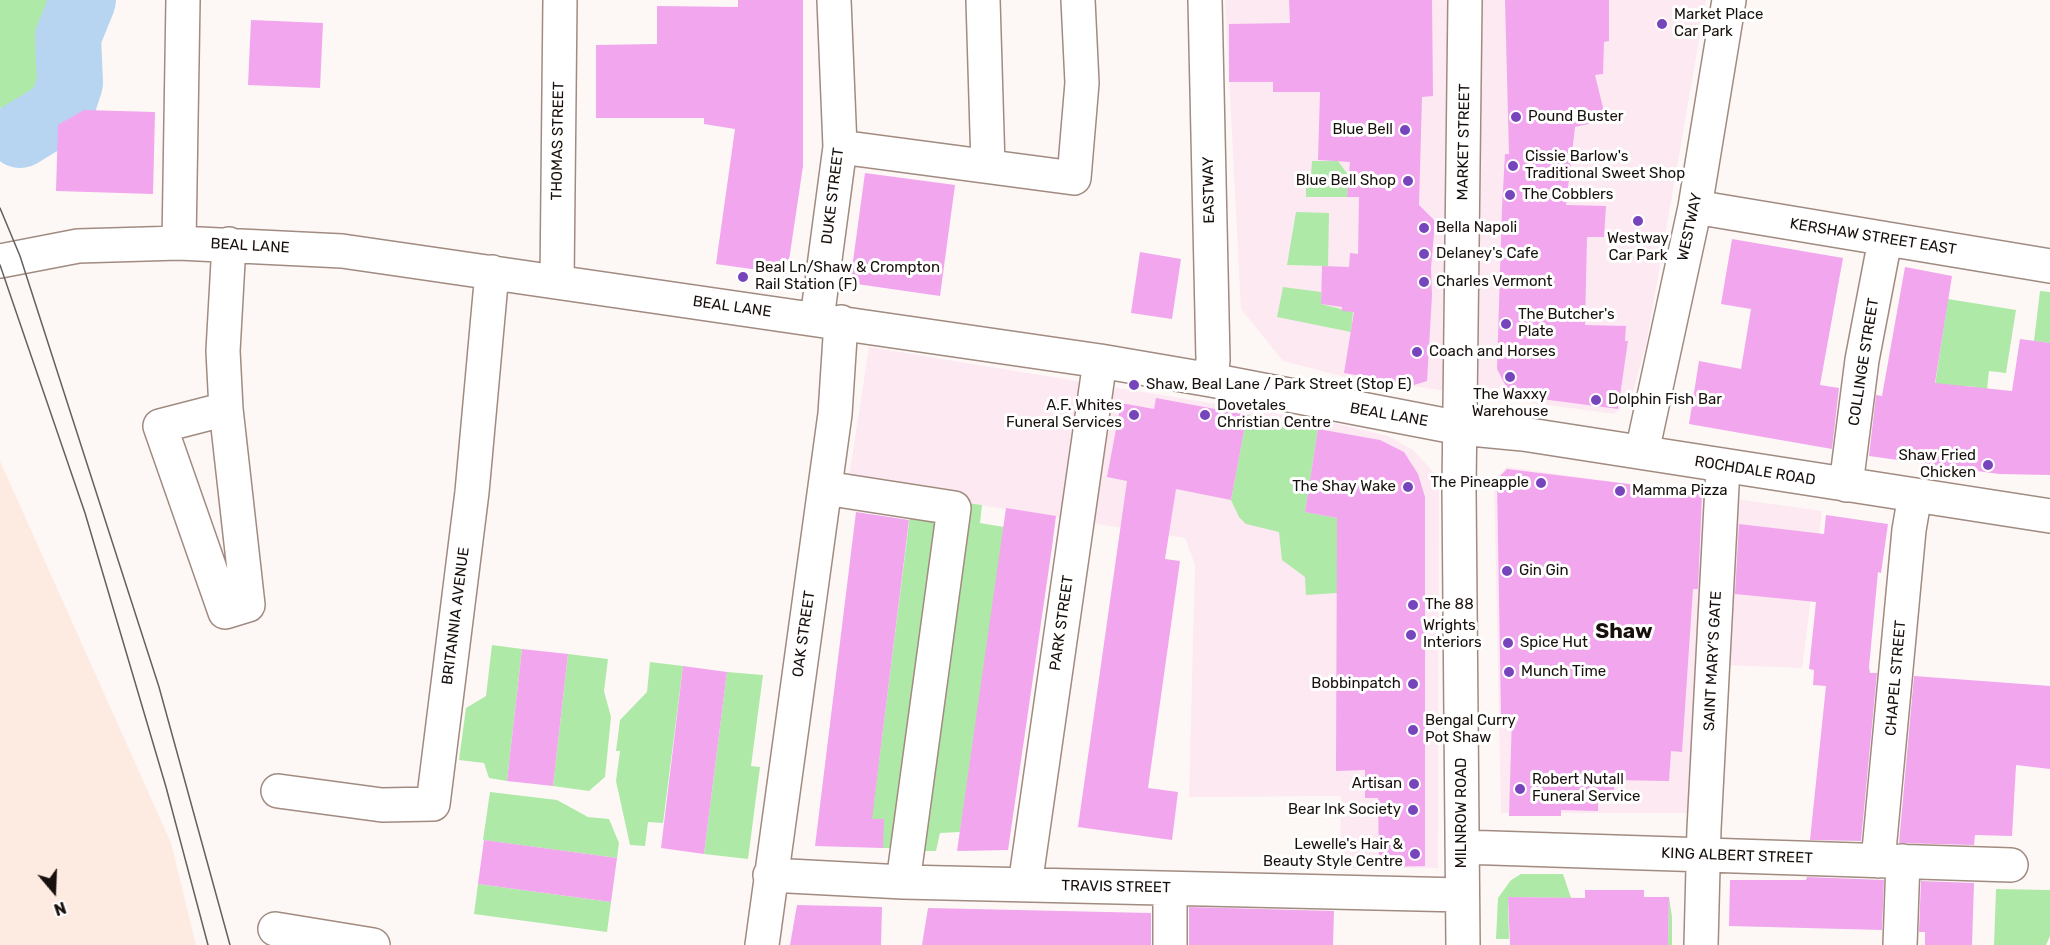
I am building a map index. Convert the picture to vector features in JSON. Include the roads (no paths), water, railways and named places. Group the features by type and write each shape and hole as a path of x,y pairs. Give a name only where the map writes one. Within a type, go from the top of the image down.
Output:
{"street":[{"path":"179,243 183,0"},
{"name":"THOMAS STREET","path":"557,282 560,0"},
{"name":"DUKE STREET","path":"829,321 840,147 834,0"},
{"path":"983,0 988,166"},
{"path":"840,147 1074,178 1082,83 1078,0"},
{"name":"EASTWAY","path":"1205,0 1213,349 1211,380"},
{"name":"MARKET STREET","path":"1460,429 1465,0"},
{"name":"WESTWAY","path":"1642,452 1695,207 1728,0"},
{"name":"KERSHAW STREET EAST","path":"1695,207 2050,266"},
{"name":"COLLINGE STREET","path":"1846,485 1862,360 1885,240"},
{"name":"BEAL LANE","path":"0,261 78,246 179,243 342,251 1100,361 1211,380 1460,429"},
{"path":"226,409 160,426 225,612 248,605 226,409 223,351 229,244"},
{"name":"BRITANNIA AVENUE","path":"278,791 382,805 433,804 472,492 492,272"},
{"name":"OAK STREET","path":"762,945 835,414 829,321"},
{"name":"PARK STREET","path":"1024,885 1100,361"},
{"name":"ROCHDALE ROAD","path":"1460,429 1523,434 1723,467 2050,516"},
{"name":"MILNROW ROAD","path":"1460,429 1463,945"},
{"name":"SAINT MARY'S GATE","path":"1701,945 1703,855 1723,467"},
{"path":"825,488 954,508 903,882"},
{"name":"CHAPEL STREET","path":"1900,945 1891,861 1910,530 1916,495"},
{"name":"KING ALBERT STREET","path":"1462,847 2011,865"},
{"name":"TRAVIS STREET","path":"770,875 903,882 1462,895"},
{"path":"1170,889 1170,945"},
{"path":"274,929 373,945"}],"waterway":[{"path":"20,135 61,110 70,83 68,37 83,0"}],"tram line":[{"path":"0,208 20,256 159,687 230,945"},
{"path":"0,265 85,513 166,787 208,945"}],"place":[{"name":"Market Place Car Park","path":"1662,24"},
{"name":"Pound Buster","path":"1516,117"},
{"name":"Blue Bell","path":"1405,130"},
{"name":"Cissie Barlow's Traditional Sweet Shop","path":"1513,166"},
{"name":"Blue Bell Shop","path":"1408,181"},
{"name":"The Cobblers","path":"1510,195"},
{"name":"Westway Car Park","path":"1638,221"},
{"name":"Bella Napoli","path":"1424,228"},
{"name":"Delaney's Cafe","path":"1424,254"},
{"name":"Beal Ln/Shaw & Crompton Rail Station (F)","path":"743,277"},
{"name":"Charles Vermont","path":"1424,282"},
{"name":"The Butcher's Plate","path":"1506,324"},
{"name":"Coach and Horses","path":"1417,352"},
{"name":"The Waxxy Warehouse","path":"1510,377"},
{"name":"Shaw, Beal Lane / Park Street (Stop E)","path":"1134,385"},
{"name":"Dolphin Fish Bar","path":"1596,400"},
{"name":"A.F. Whites Funeral Services","path":"1134,415"},
{"name":"Dovetales Christian Centre","path":"1205,415"},
{"name":"Shaw Fried Chicken","path":"1988,465"},
{"name":"The Pineapple","path":"1541,483"},
{"name":"The Shay Wake","path":"1408,487"},
{"name":"Mamma Pizza","path":"1620,491"},
{"name":"Gin Gin","path":"1507,571"},
{"name":"The 88","path":"1413,605"},
{"name":"Wrights Interiors","path":"1411,635"},
{"name":"Spice Hut","path":"1508,643"},
{"name":"Munch Time","path":"1509,672"},
{"name":"Bobbinpatch","path":"1413,684"},
{"name":"Bengal Curry Pot Shaw","path":"1413,730"},
{"name":"Artisan","path":"1414,784"},
{"name":"Robert Nutall Funeral Service","path":"1520,789"},
{"name":"Bear Ink Society","path":"1413,810"},
{"name":"Lewelle's Hair & Beauty Style Centre","path":"1415,854"}],"district":[{"name":"Shaw","path":"1624,632"}]}
